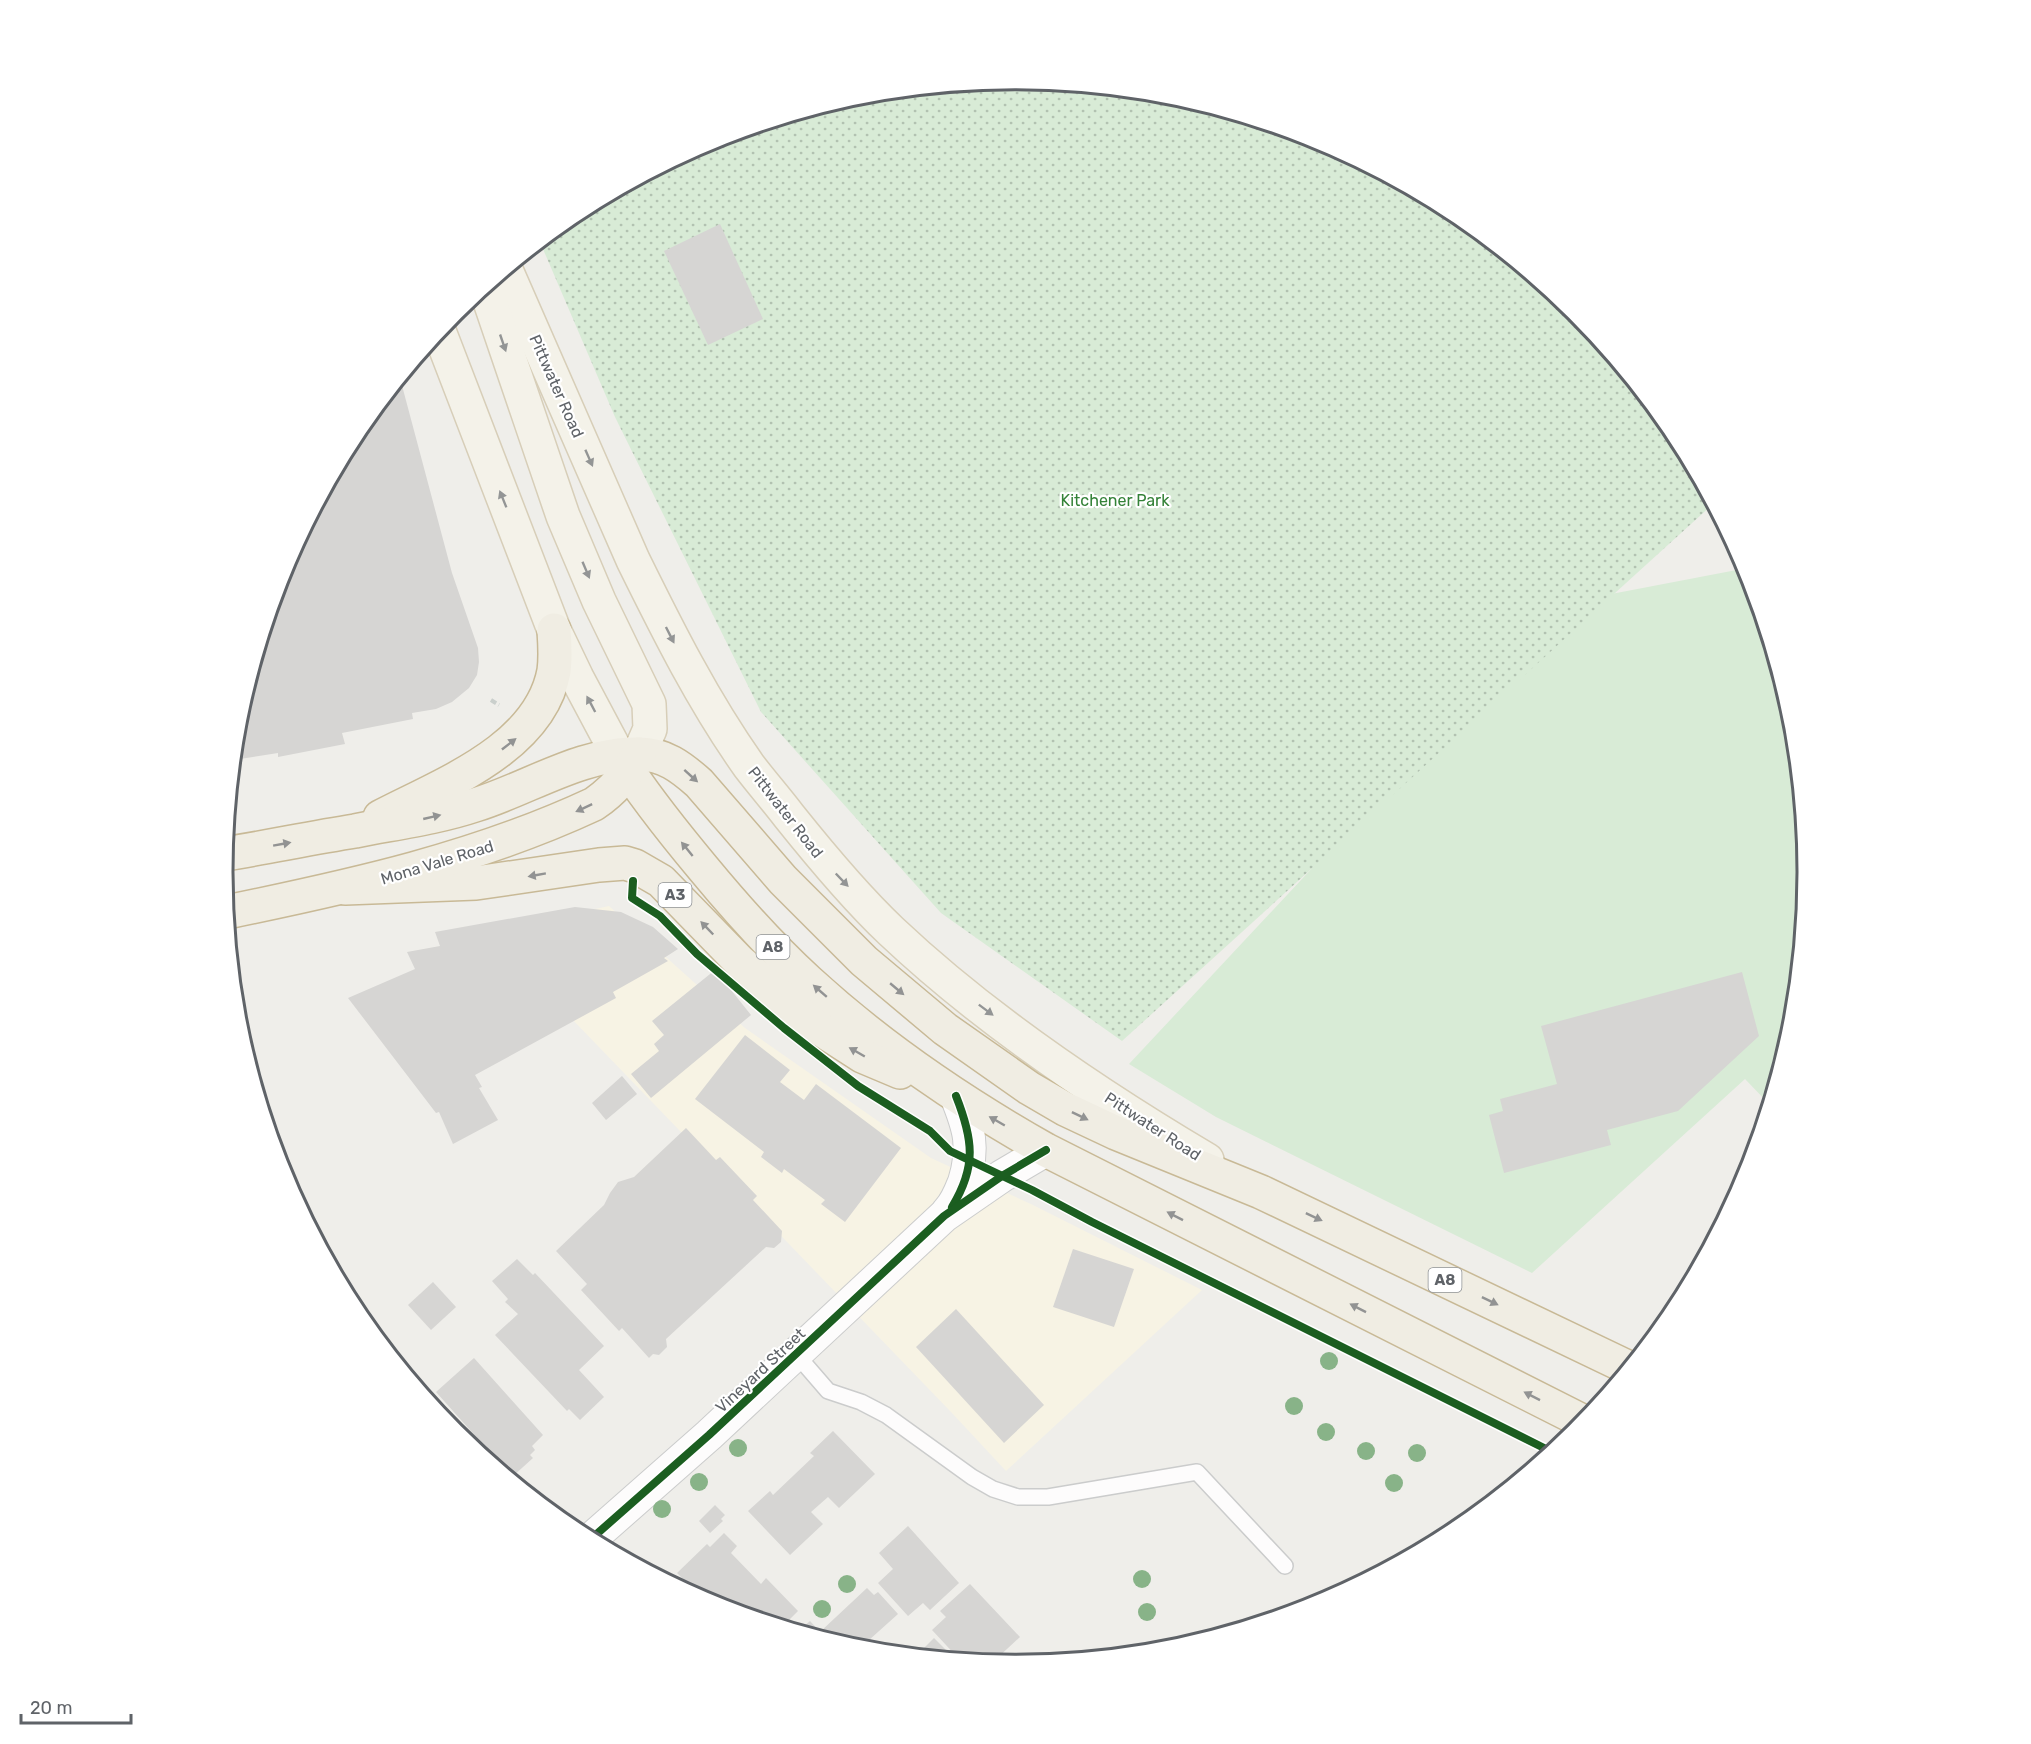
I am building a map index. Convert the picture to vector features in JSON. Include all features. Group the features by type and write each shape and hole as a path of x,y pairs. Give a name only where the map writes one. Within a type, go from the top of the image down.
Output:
{"highway":[{"path":"354,831 459,775 506,747 516,738 536,712 550,687 555,659 554,630"},
{"name":"Pittwater Road","path":"628,760 670,760 683,768 724,809 783,880 864,961 945,1029 1019,1082 1065,1109 1116,1133 1261,1192 1622,1365"},
{"path":"234,852 416,820 477,805 570,767 628,760"},
{"name":"Mona Vale Road","path":"235,910 345,888 403,873 505,841 564,818 604,797 628,760"},
{"name":"A8","path":"628,760 694,858 765,939 846,1015 952,1094 1046,1150 1575,1417"},
{"name":"A3","path":"345,888 476,883 625,863 640,867 661,881 739,961 814,1025 862,1056 952,1094"}],"main road":[{"name":"Pittwater Road","path":"509,277 633,561 681,657 750,766 831,869 890,930 968,997 1006,1026 1138,1117 1261,1192"},
{"name":"Pittwater Road","path":"487,296 563,516 599,601 649,704 650,729 628,760"},
{"path":"443,341 554,630 577,678 628,760"}],"street":[{"name":"Vineyard Street","path":"598,1533 709,1436 951,1208 961,1189 969,1161 969,1132 952,1094"},
{"name":"Vineyard Street","path":"944,1216 1002,1176 1046,1150"}],"lane":[{"path":"796,1354 828,1391 861,1402 886,1415 972,1477 993,1489 1018,1497 1048,1497 1197,1472 1285,1566"}],"shaded area":[{"path":"609,906 745,1028 931,1158 1033,1205 1202,1290 1006,1471 488,932"}],"green space":[{"name":"Kitchener Park","path":"1016,90 1067,92 1168,105 1267,132 1361,171 1407,195 1450,222 1531,284 1603,356 1666,438 1708,509 1122,1041 941,913 761,712 615,417 543,249 624,195 670,171 716,150 813,117 863,105 913,97"},
{"path":"1737,570 1771,670 1791,770 1798,872 1796,923 1791,974 1782,1025 1764,1098 1745,1079 1532,1273 1216,1117 1129,1064 1559,604"}],"building":[{"path":"720,224 763,319 708,345 664,251"},
{"path":"402,387 452,573 478,648 477,675 469,688 452,702 436,709 412,713 413,719 342,733 345,744 278,757 278,753 242,759 260,670 275,621 314,526 338,481 365,438"},
{"path":"575,907 621,912 653,927 678,949 664,958 668,961 613,992 616,998 475,1075 482,1087 479,1088 498,1120 453,1144 439,1112 436,1113 348,998 415,969 407,952 440,946 435,932"},
{"path":"715,970 751,1015 651,1098 631,1074 659,1051 654,1044 664,1035 652,1021"},
{"path":"1742,972 1759,1036 1678,1111 1607,1130 1611,1145 1504,1173 1489,1115 1503,1111 1500,1099 1557,1084 1541,1026"},
{"path":"745,1035 790,1070 780,1082 804,1100 816,1084 901,1148 845,1222 821,1204 825,1200 784,1169 782,1173 761,1157 764,1152 695,1099"},
{"path":"622,1076 637,1094 606,1120 592,1103"},
{"path":"686,1128 716,1160 720,1157 757,1196 753,1200 782,1231 781,1242 774,1248 766,1247 666,1339 667,1347 659,1355 653,1354 649,1358 622,1328 619,1331 581,1290 587,1284 556,1251 604,1205 618,1182 634,1177"},
{"path":"1073,1249 1134,1269 1114,1327 1053,1307"},
{"path":"517,1259 533,1275 535,1273 604,1346 579,1370 604,1397 580,1420 569,1409 567,1411 495,1335 518,1314 505,1302 508,1299 492,1281"},
{"path":"433,1282 456,1307 431,1330 408,1305"},
{"path":"956,1309 1044,1405 1004,1443 916,1347"},
{"path":"474,1358 543,1435 532,1446 535,1450 530,1455 533,1458 516,1473 479,1440 436,1392"},
{"path":"833,1431 875,1474 839,1508 828,1497 811,1512 823,1524 790,1555 748,1511 770,1491 773,1495 814,1456 810,1453"},
{"path":"715,1505 725,1515 721,1519 723,1521 710,1533 699,1521"},
{"path":"908,1526 959,1583 930,1610 923,1603 908,1616 878,1583 893,1569 879,1553"},
{"path":"724,1533 737,1546 731,1553 761,1584 766,1578 798,1611 789,1620 764,1612 716,1594 683,1579 677,1573 707,1544 710,1547"},
{"path":"970,1584 1020,1637 1002,1653 951,1651 932,1630 946,1617 940,1611"},
{"path":"867,1588 874,1595 878,1592 898,1614 869,1640 823,1629"},
{"path":"810,1621 816,1628 806,1625"},
{"path":"934,1638 946,1650 924,1648"}],"cycle path":[{"path":"633,881 632,898 660,916 697,954 784,1028 858,1086 930,1131 950,1151 1544,1448"},
{"path":"952,1207 966,1178 970,1152 966,1126 956,1096"},
{"path":"598,1533 709,1435 944,1216 1002,1176 1046,1150"}]}
